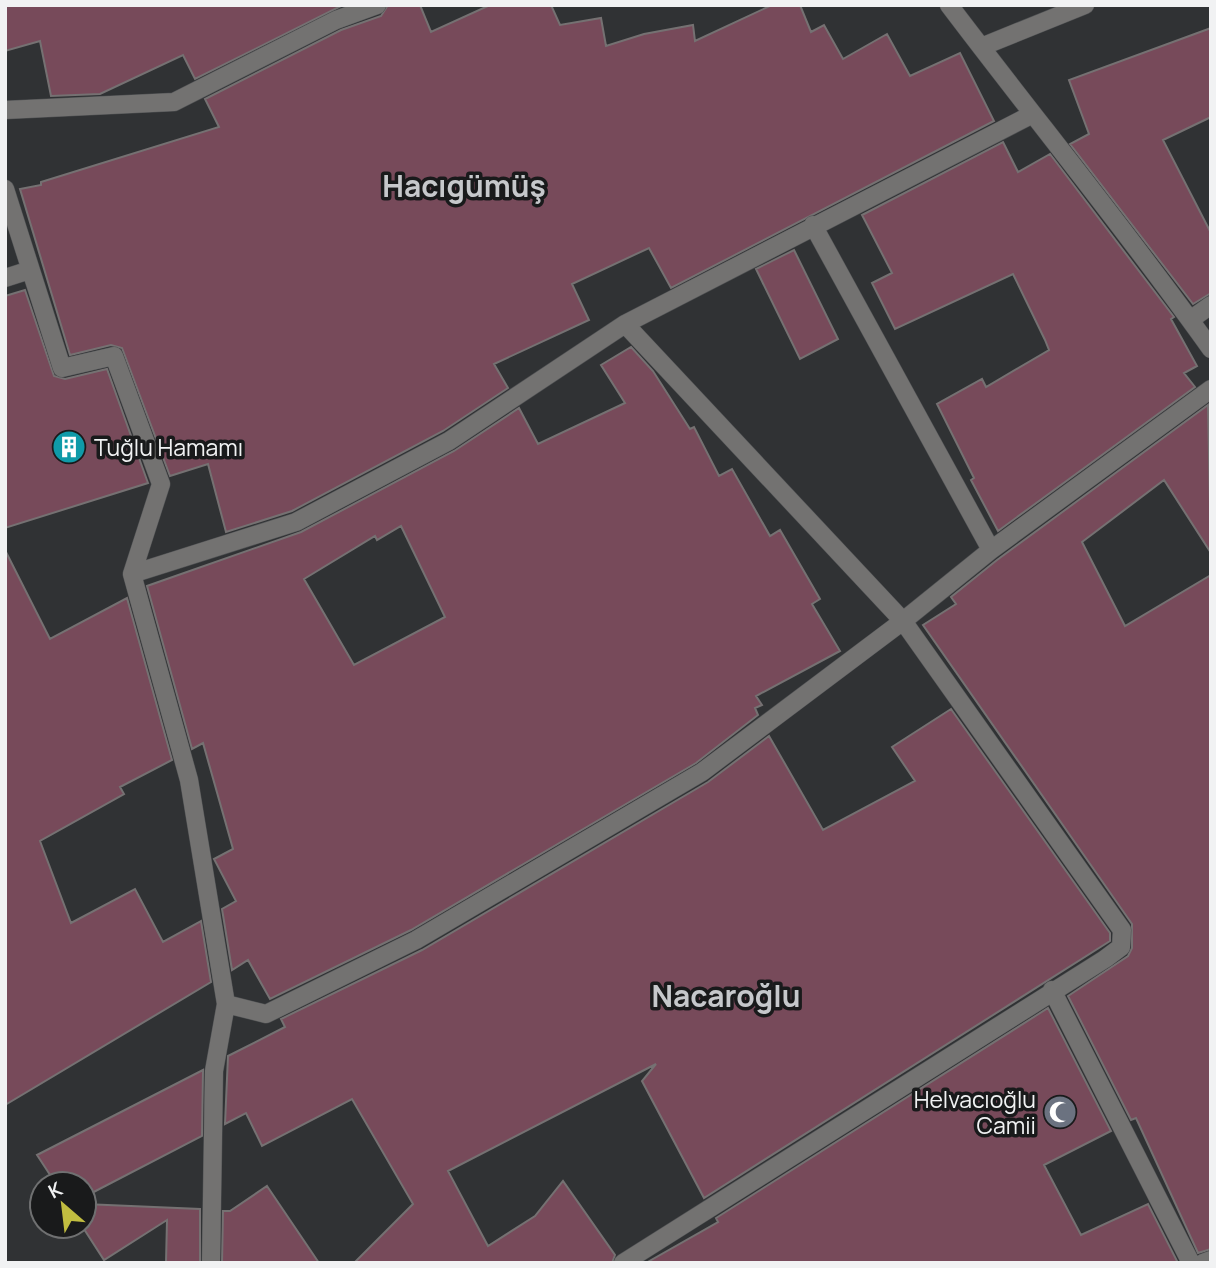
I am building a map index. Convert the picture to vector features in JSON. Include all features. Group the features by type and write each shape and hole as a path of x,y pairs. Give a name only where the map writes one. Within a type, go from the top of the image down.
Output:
{"street":[{"path":"5,110 174,102 336,20 377,5"},
{"path":"949,5 1031,115 1120,223 1211,349"},
{"path":"981,47 1085,5"},
{"path":"132,573 296,522 449,441 625,324 1031,115"},
{"path":"5,189 62,368 114,356 161,484 132,573 188,780 226,1004 214,1071 211,1263"},
{"path":"813,225 991,550"},
{"path":"5,278 30,270"},
{"path":"1190,320 1211,305"},
{"path":"623,1263 1121,947 1122,930 903,621 625,324"},
{"path":"226,1004 266,1014 416,940 702,772 903,621 991,550 1211,389"},
{"path":"1052,990 1191,1263"},
{"path":"1203,1263 1211,1259"}],"building":[{"path":"5,5 343,5 195,79 183,55 100,94 51,96 40,41 5,51"},
{"path":"388,5 420,5 431,32 490,5 551,5 560,25 601,18 606,46 644,34 693,25 695,41 772,5 800,5 811,32 824,25 843,59 887,34 910,76 960,53 994,121 671,288 649,248 572,284 589,320 494,364 508,388 443,431 292,511 226,532 208,464 170,476 122,348 111,345 70,355 20,189 41,185 41,182 219,127 205,99 341,30 381,16"},
{"path":"1211,28 1211,117 1163,140 1211,233 1211,293 1193,304 1070,144 1089,134 1069,80"},
{"path":"1003,142 1018,172 1050,154 1174,317 1171,319 1197,366 1184,373 1195,387 998,531 971,480 974,478 937,404 982,379 986,387 1049,350 1045,340 1013,274 895,329 872,283 892,273 862,215"},
{"path":"794,250 838,339 800,359 756,269"},
{"name":"Tuğlu Hamamı","path":"25,290 54,376 65,379 107,369 148,483 5,528 5,296"},
{"path":"631,347 653,371 690,429 694,427 719,476 732,469 770,536 780,530 820,599 812,604 840,651 756,696 762,705 755,708 758,715 696,763 411,930 270,999 248,960 232,970 222,909 236,901 214,859 233,849 203,743 192,749 147,586 301,532 454,451 519,408 538,444 625,403 601,365","holes":["401,526 445,617 354,665 304,579 375,536 377,540"]},
{"path":"1208,405 1211,553 1164,480 1082,542 1125,626 1211,575 1211,1249 1198,1253 1136,1118 1131,1120 1068,996 1128,956 1132,948 1132,924 923,625 956,604 951,597 997,560"},
{"path":"5,550 50,639 127,598 172,760 120,787 124,794 40,841 71,923 135,889 163,942 201,921 211,982 5,1105"},
{"path":"951,709 1110,933 1110,941 704,1198 642,1081 656,1064 448,1171 488,1246 535,1216 563,1181 615,1255 612,1263 354,1263 413,1204 352,1099 262,1146 246,1113 225,1124 228,1056 285,1027 281,1019 422,950 708,782 769,736 823,830 915,781 892,747"},
{"path":"1048,1008 1111,1131 1044,1165 1081,1235 1148,1204 1178,1263 646,1263 718,1222 716,1218"},
{"path":"203,1070 202,1136 98,1190 98,1170 47,1170 37,1155"},
{"path":"267,1186 319,1263 222,1263 223,1211 230,1211"},
{"path":"98,1205 200,1209 200,1263 166,1263 167,1220 104,1260 91,1240 98,1240"}],"place":[{"name":"Tuğlu Hamamı","path":"69,447"},
{"name":"Helvacıoğlu Camii","path":"1060,1112"}],"district":[{"name":"Hacıgümüş","path":"464,185"},
{"name":"Nacaroğlu","path":"726,995"}]}
